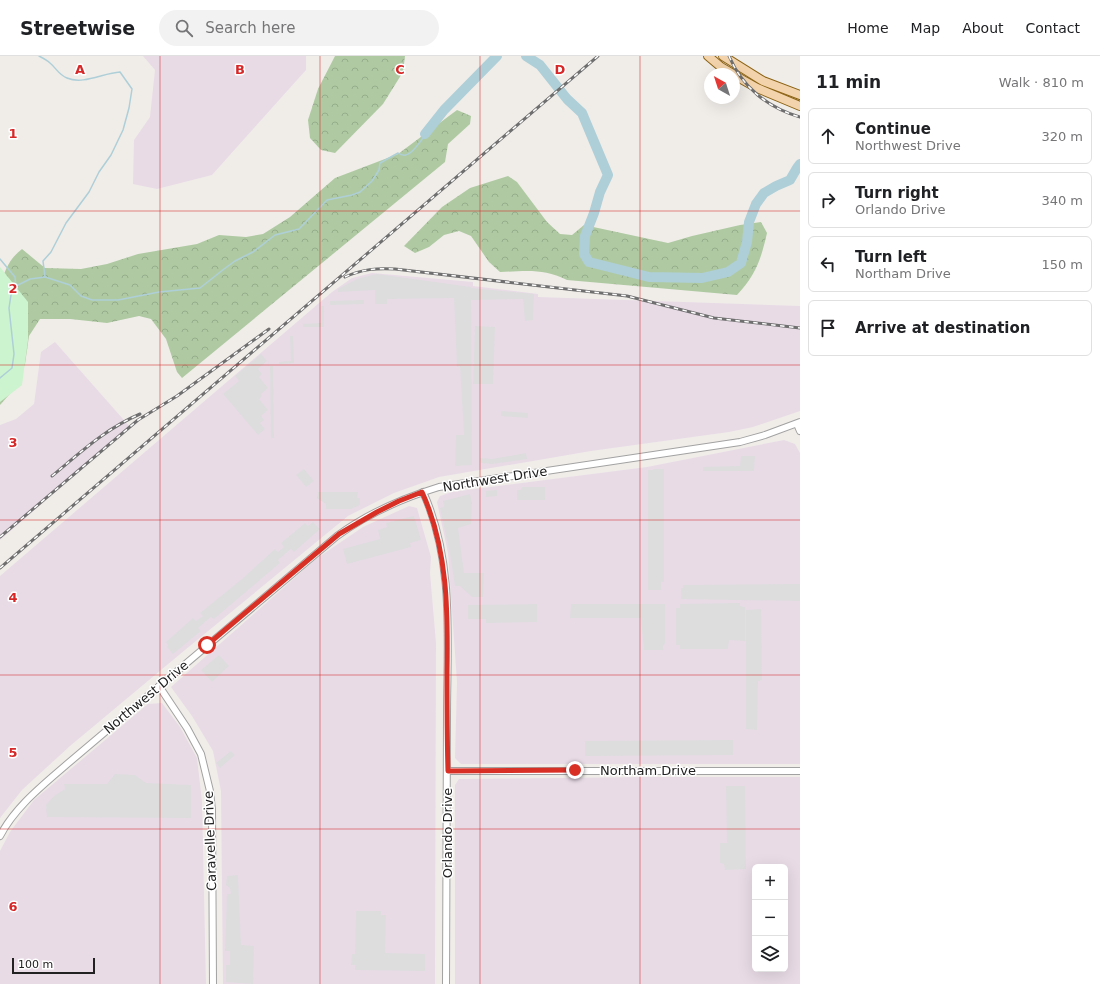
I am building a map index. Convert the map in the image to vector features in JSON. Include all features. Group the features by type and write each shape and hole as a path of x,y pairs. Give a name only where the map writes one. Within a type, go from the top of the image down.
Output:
{"main road":[{"path":"708,56 723,68"},
{"path":"723,56 763,81 800,95"},
{"path":"740,78 757,88 800,106"}],"street":[{"path":"798,423 800,431"},
{"name":"Northwest Drive","path":"0,836 17,811 36,792 339,534 377,512 399,501 439,487 740,442 765,436 798,423"},
{"name":"Orlando Drive","path":"422,492 429,507 438,540 446,595 448,771 446,984"},
{"name":"Caravelle Drive","path":"160,686 187,728 201,754 210,790 212,810 213,984"},
{"name":"Northam Drive","path":"448,771 800,771"}],"shaded area":[{"path":"143,56 306,56 306,70 212,175 157,189 133,184 134,140 150,117 155,70"},
{"path":"372,273 473,282 473,286 538,294 538,297 800,306 800,411 753,427 729,432 591,451 439,477 394,493 348,516 70,746 22,790 0,818 0,576 332,292 352,278"},
{"path":"377,274 471,287 472,465 455,466 456,435 464,435 460,366 457,367 454,298 387,299 387,304 375,304 375,290 338,292 338,289 357,279"},
{"path":"471,288 534,294 533,320 525,321 523,299 471,300"},
{"path":"364,300 364,304 330,305 330,301"},
{"path":"321,306 324,306 324,327 303,327 303,324 321,323"},
{"path":"475,326 495,327 493,384 473,384"},
{"path":"290,336 293,336 294,363 279,364 279,362 291,361"},
{"path":"55,342 130,427 0,540 0,425 16,419 34,404 41,352"},
{"path":"261,354 267,361 258,369 262,374 259,377 268,388 261,394 262,396 259,399 268,410 261,416 264,420 260,423 265,429 258,435 223,394 239,381 235,376"},
{"path":"270,366 273,366 274,438 271,438"},
{"path":"501,411 528,413 528,418 501,416"},
{"path":"784,440 795,444 800,453 800,764 461,764 455,758 457,682 448,553 437,502 440,496 452,492 647,467"},
{"path":"526,453 527,459 492,464 481,463 480,458 492,459"},
{"path":"741,456 755,456 754,471 703,471 703,467 740,466"},
{"path":"304,469 314,481 306,487 296,475"},
{"path":"664,469 664,582 661,582 661,590 648,590 648,470"},
{"path":"522,487 545,487 545,500 517,500 517,490 521,490"},
{"path":"497,490 497,496 486,497 486,491"},
{"path":"318,492 358,492 357,498 360,498 360,505 351,509 326,509 326,504 317,498"},
{"path":"470,494 472,503 471,524 458,528 464,573 484,573 483,597 472,597 460,586 455,586 440,508 444,507 443,501"},
{"path":"409,506 417,508 431,557 430,573 436,643 435,984 223,984 221,791 213,751 192,716 171,687 316,559 363,527"},
{"path":"414,516 421,540 410,543 411,547 347,564 343,549 380,539 378,530 387,527 386,523"},
{"path":"313,522 320,529 294,552 291,549 278,560 280,563 214,619 211,617 198,628 201,631 173,654 167,647 168,645 166,642 193,618 196,621 203,616 200,613 242,579 275,549 278,552 284,547 281,543 305,523 308,526"},
{"path":"800,584 800,601 681,599 681,588 683,588 683,585"},
{"path":"740,603 740,606 745,607 745,641 729,640 728,649 680,649 680,645 676,645 676,608 680,608 680,604"},
{"path":"537,604 537,622 486,623 486,619 468,619 468,605"},
{"path":"571,604 665,604 665,644 663,645 663,650 644,650 641,618 570,618"},
{"path":"761,609 762,680 758,681 757,730 746,729 746,610"},
{"path":"219,655 229,666 212,682 201,670"},
{"path":"162,703 180,727 197,758 202,801 206,984 0,984 0,851 10,832 34,800 148,704"},
{"path":"733,740 733,755 585,756 585,741"},
{"path":"231,751 235,755 220,768 216,763"},
{"path":"115,774 135,775 146,783 191,785 191,818 47,817 46,805 54,796 65,789 64,784 107,784"},
{"path":"800,777 800,984 455,984 455,785 459,779"},
{"path":"726,786 745,786 746,869 725,870 724,864 720,863 720,843 727,843"},
{"path":"238,875 241,945 254,946 253,984 226,982 226,965 230,965 230,951 225,951 227,894 231,894 230,888 226,885 227,876"},
{"path":"356,911 381,911 381,915 386,915 385,953 425,954 425,971 355,970 355,965 351,965 352,954 355,954"}],"green space":[{"path":"335,56 405,56 403,72 383,104 335,153 321,150 310,138 308,120 318,89"},
{"path":"457,110 471,116 470,124 448,144 445,162 182,378 177,372 166,339 151,319 139,316 107,323 70,319 40,319 29,336 25,364 15,388 0,405 0,286 8,265 22,249 45,268 81,269 107,264 138,254 197,244 219,235 246,237 263,234 290,217 335,178 398,154"},
{"path":"508,176 517,182 547,222 560,234 572,235 584,225 668,243 740,225 761,222 767,233 757,266 749,281 737,295 567,280 558,276 534,271 500,272 489,262 471,236 459,231 444,235 429,247 415,253 404,246 442,207 470,188"},
{"path":"0,267 28,302 28,340 22,385 0,402"}],"waterway":[{"path":"39,56 49,62 62,75 73,80 120,72 132,89 123,130 111,155 99,172 89,192 66,223 51,252 43,261 45,277"},
{"path":"425,134 444,110 497,56"},
{"path":"526,56 540,65 567,99 582,113 608,175 600,192 585,236 584,254 589,262 649,277 702,278 728,272 741,263 747,242 749,222 756,204 764,193 790,180 800,164"},
{"path":"0,378 12,368 14,354 9,308 11,295 16,286 30,279 45,277 70,285 81,296 92,300 118,300 159,292 200,288 235,261 253,252 275,235 299,229 327,200 360,192 372,181 379,170 380,163 398,153 407,155 418,145 425,134"},
{"path":"0,259 15,277 16,287"}],"railway":[{"path":"0,568 598,56"},
{"path":"729,56 741,77 757,95 777,108 800,117"},
{"path":"345,277 357,272 395,269 627,296 714,318 800,328"},
{"path":"0,537 138,420 177,396 269,329"},
{"path":"52,476 104,434 140,414"}],"route":[{"path":"207,645 339,534 377,512 422,492 429,507 438,540 443,563 446,595 448,771 575,770"}]}
